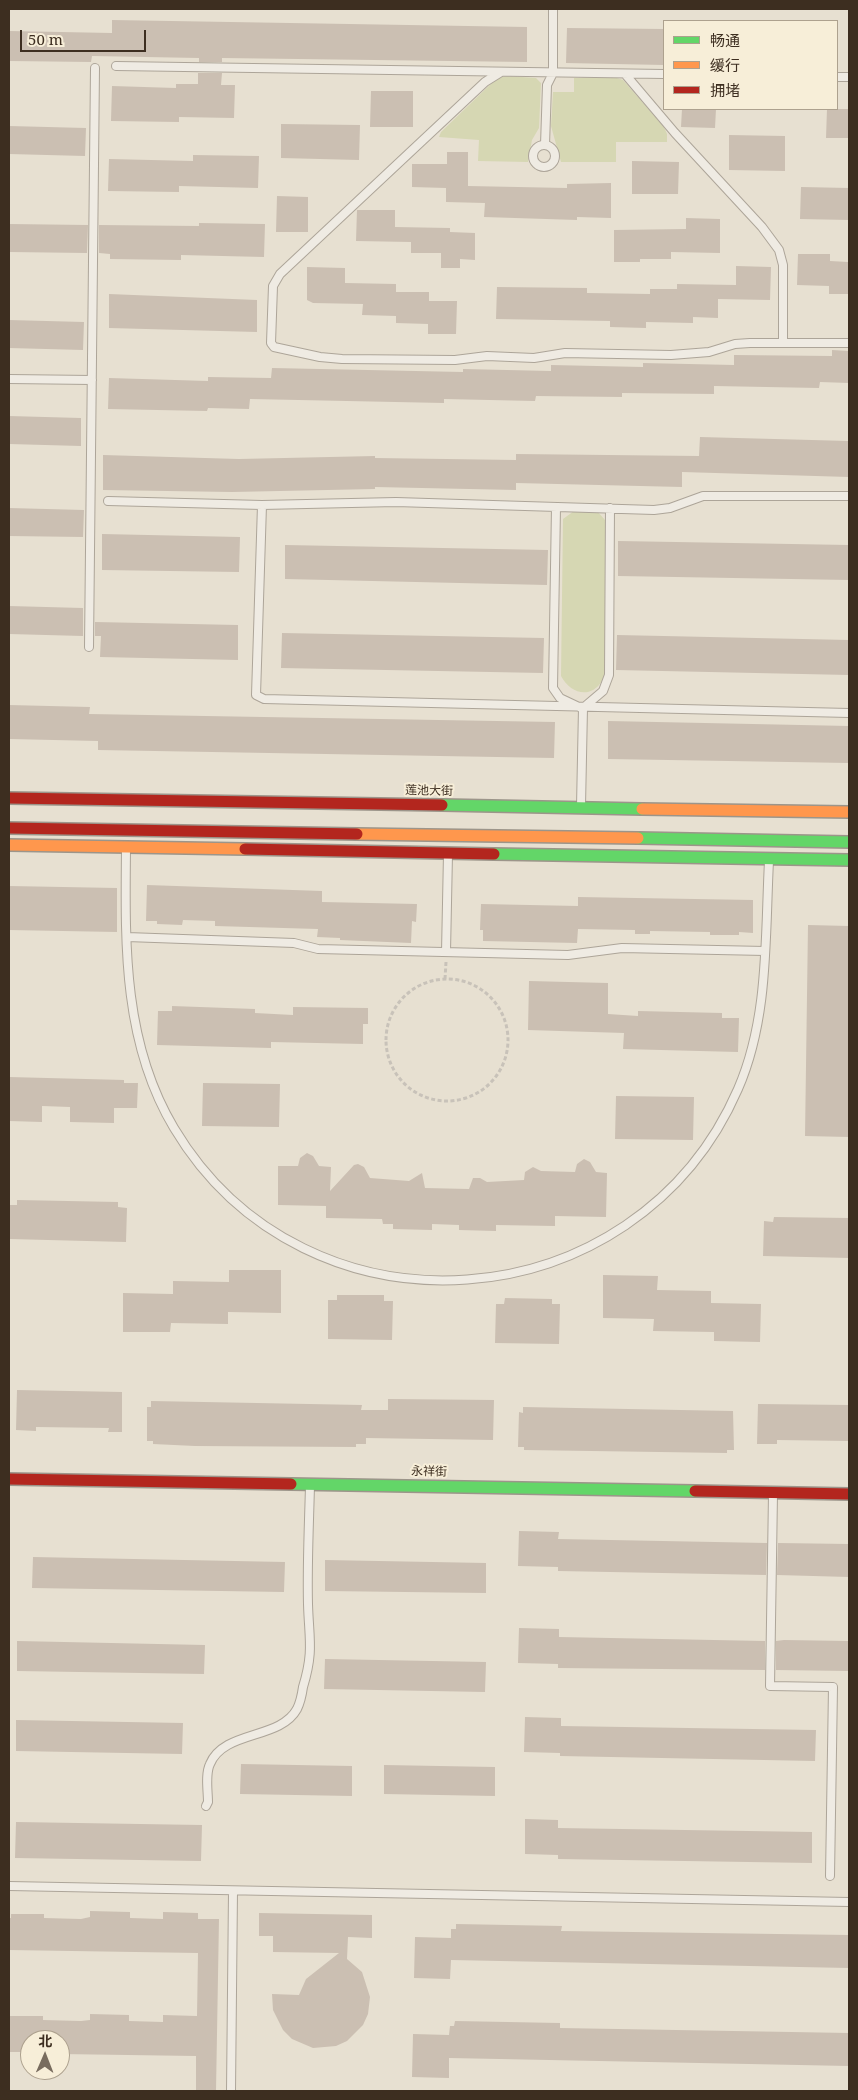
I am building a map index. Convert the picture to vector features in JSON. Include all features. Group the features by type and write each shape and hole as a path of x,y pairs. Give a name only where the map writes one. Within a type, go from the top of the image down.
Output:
{"street":[{"name":"莲池大街","path":"9,798 849,812"},
{"path":"9,828 849,842"},
{"path":"9,845 849,860"},
{"name":"永祥街","path":"9,1479 849,1494"}],"lane":[{"path":"545,145 547,85 553,73 553,9"},
{"path":"116,66 663,74"},
{"path":"90,646 95,68"},
{"path":"501,72 478,88 280,274 273,286 271,343 274,347 310,355 342,359 455,360 487,356 540,357 564,353 670,355 709,352 735,344 849,343"},
{"path":"625,74 675,133 762,227 779,250 783,265 782,343"},
{"path":"9,379 92,380"},
{"path":"108,501 262,505 396,502 670,508 702,496 849,496"},
{"path":"262,505 256,695 264,699 849,714"},
{"path":"556,507 553,688 560,698 583,708"},
{"path":"581,808 583,708 604,691 609,676 610,508"},
{"path":"126,847 127,937 134,1022 149,1077 174,1129 208,1175 250,1214 290,1240 324,1258 380,1275 436,1282 495,1278 523,1272 570,1256 605,1239 630,1223 674,1185 711,1140 739,1088 756,1032 761,1003 769,859"},
{"path":"446,952 448,853"},
{"path":"127,937 294,943 318,949 446,952 568,954 622,948 764,951"},
{"path":"206,1806 209,1766 219,1751 229,1744 265,1731 287,1720 297,1709 311,1662 312,1644 308,1605 310,1484"},
{"path":"773,1492 770,1686 833,1686 830,1876"},
{"path":"9,1886 849,1902"},
{"path":"231,2091 233,1891"}],"path":[{"path":"443,979 468,982 489,995 503,1016 507,1028 506,1054 494,1078 474,1094 462,1098 437,1100 413,1090 395,1072 386,1048 388,1023 400,1001 419,986 443,979"}],"green space":[{"path":"507,76 536,78 541,83 539,128 532,140 528,162 478,161 479,140 439,137 441,132 497,78"},
{"path":"614,77 623,80 664,127 667,134 667,142 616,142 616,162 561,162 551,126 553,92 574,92 574,78"},
{"path":"574,511 597,511 605,520 607,665 602,681 592,691 586,692 580,692 570,687 561,676 563,519"}],"building":[{"path":"112,20 527,27 527,62 222,58 222,62 199,62 199,58 92,56 91,62 9,61 9,31 112,33"},
{"path":"567,28 663,29 663,65 566,63"},
{"path":"198,73 222,73 221,85 235,85 234,118 179,117 179,122 111,121 112,86 176,88 176,84 198,84"},
{"path":"371,91 413,91 413,127 370,127"},
{"path":"849,109 849,138 826,138 827,110"},
{"path":"682,110 716,110 715,128 681,127"},
{"path":"281,124 360,125 359,160 281,158"},
{"path":"9,126 86,128 85,156 9,154"},
{"path":"729,135 785,136 785,171 729,170"},
{"path":"447,152 468,152 468,186 567,188 567,184 611,183 611,218 577,217 577,220 484,217 485,203 446,202 446,188 412,187 412,164 447,164"},
{"path":"193,155 259,156 258,188 179,186 179,192 108,191 109,159 193,161"},
{"path":"632,161 679,162 678,194 632,194"},
{"path":"801,187 849,188 849,220 800,219"},
{"path":"277,196 308,197 308,232 276,232"},
{"path":"357,210 395,210 395,227 450,228 450,232 475,233 475,260 460,259 460,268 441,268 441,253 411,253 411,242 356,241"},
{"path":"686,218 720,219 720,253 671,252 671,259 640,259 640,262 614,262 614,230 686,229"},
{"path":"199,223 265,224 264,257 181,255 181,260 110,259 110,254 99,253 99,225 199,226"},
{"path":"9,224 88,225 87,253 9,252"},
{"path":"798,254 830,254 830,261 848,262 849,294 829,294 829,286 797,285"},
{"path":"736,266 771,267 770,300 718,299 718,318 693,317 693,323 646,322 646,328 610,327 610,321 496,319 497,287 587,288 587,293 650,294 650,289 677,289 677,284 736,285"},
{"path":"307,267 345,268 345,283 396,284 396,292 429,292 429,301 457,301 456,334 428,334 428,324 396,323 396,316 362,315 363,304 313,303 307,300"},
{"path":"109,294 257,300 257,332 109,328"},
{"path":"9,320 84,322 83,350 9,348"},
{"path":"832,350 849,351 849,383 820,382 819,388 714,386 714,394 622,393 622,397 536,396 535,401 444,399 444,403 250,399 249,409 208,408 207,411 108,409 109,378 208,381 208,377 271,378 272,368 463,372 463,369 551,371 551,365 643,367 643,363 734,365 734,355 832,356"},
{"path":"9,416 81,418 81,446 9,444"},
{"path":"700,437 849,441 849,477 682,472 682,487 516,483 516,490 375,487 375,489 232,492 103,490 103,455 239,459 375,456 375,458 516,460 516,454 699,456"},
{"path":"9,508 84,510 83,537 9,536"},
{"path":"102,534 240,537 239,572 102,570"},
{"path":"618,541 849,545 849,580 618,576"},
{"path":"285,545 548,550 547,585 285,579"},
{"path":"9,606 83,608 83,636 9,634"},
{"path":"95,622 238,625 238,660 100,657 101,636 95,636"},
{"path":"282,633 544,638 543,673 281,668"},
{"path":"617,635 849,640 849,675 616,670"},
{"path":"9,705 90,707 89,714 555,722 554,758 98,750 98,741 9,739"},
{"path":"608,721 849,726 849,763 608,759"},
{"path":"147,885 322,891 322,902 417,904 416,922 412,921 411,943 340,940 340,938 317,937 318,929 215,926 215,921 183,920 182,925 157,924 157,921 146,921"},
{"path":"9,886 117,888 117,932 9,930"},
{"path":"578,897 753,900 753,933 739,932 739,935 710,935 710,932 650,931 650,934 635,934 635,930 578,929 577,943 483,941 483,930 480,930 481,904 578,906"},
{"path":"808,925 849,926 849,1137 805,1136"},
{"path":"529,981 608,983 608,1014 638,1016 638,1011 722,1013 722,1018 739,1018 738,1052 623,1049 624,1033 528,1030"},
{"path":"172,1006 255,1009 255,1013 293,1015 293,1007 368,1008 368,1024 363,1024 363,1044 271,1042 271,1048 157,1045 158,1011 172,1011"},
{"path":"9,1077 124,1080 124,1083 138,1083 137,1108 114,1108 114,1123 70,1122 70,1107 42,1106 42,1122 9,1121"},
{"path":"203,1083 280,1084 279,1127 202,1126"},
{"path":"616,1096 694,1097 693,1140 615,1139"},
{"path":"307,1153 313,1156 319,1166 331,1167 330,1191 354,1165 358,1164 364,1167 370,1178 409,1181 422,1173 425,1188 469,1189 473,1178 480,1178 487,1182 524,1180 525,1172 533,1167 541,1171 575,1172 577,1164 584,1159 590,1162 596,1172 607,1173 606,1217 555,1216 555,1226 496,1225 496,1231 459,1230 459,1225 432,1224 432,1230 393,1229 393,1224 383,1224 382,1219 326,1218 326,1206 278,1205 278,1166 298,1166 300,1158"},
{"path":"17,1200 118,1202 118,1207 127,1208 126,1242 9,1239 9,1205 17,1205"},
{"path":"774,1217 849,1218 849,1258 763,1256 764,1221 773,1222"},
{"path":"229,1270 281,1270 281,1313 228,1312 228,1324 171,1323 170,1332 123,1332 123,1293 173,1294 173,1281 229,1282"},
{"path":"603,1275 658,1276 657,1290 711,1291 711,1303 761,1304 760,1342 714,1341 714,1332 653,1331 654,1319 603,1318"},
{"path":"337,1295 384,1295 384,1301 393,1301 392,1340 328,1339 328,1300 337,1300"},
{"path":"505,1298 552,1299 552,1304 560,1304 559,1344 495,1343 496,1304 504,1304"},
{"path":"17,1390 122,1392 122,1432 108,1432 109,1428 36,1427 36,1431 16,1430"},
{"path":"388,1399 494,1400 493,1440 366,1438 366,1444 356,1444 356,1447 195,1446 153,1444 153,1441 147,1441 147,1407 151,1407 151,1401 362,1405 361,1410 388,1410"},
{"path":"758,1404 849,1405 849,1441 777,1440 777,1444 757,1444"},
{"path":"523,1407 733,1411 734,1450 727,1450 727,1453 524,1450 524,1447 518,1447 519,1412 523,1413"},
{"path":"519,1531 559,1532 558,1539 767,1543 766,1575 558,1571 558,1567 518,1566"},
{"path":"778,1543 849,1544 849,1577 777,1575"},
{"path":"33,1557 285,1562 284,1592 32,1588"},
{"path":"325,1560 486,1563 486,1593 325,1591"},
{"path":"519,1628 559,1629 559,1637 765,1641 765,1670 558,1668 558,1664 518,1663"},
{"path":"17,1641 205,1645 204,1674 17,1671"},
{"path":"776,1641 849,1641 849,1671 776,1670"},
{"path":"325,1659 486,1662 485,1692 324,1689"},
{"path":"525,1717 561,1718 561,1726 816,1730 815,1761 560,1756 560,1753 524,1752"},
{"path":"16,1720 183,1723 182,1754 16,1751"},
{"path":"241,1764 352,1766 352,1796 240,1794"},
{"path":"384,1765 495,1767 495,1796 384,1794"},
{"path":"525,1819 558,1820 558,1828 812,1832 812,1863 558,1859 558,1855 525,1854"},
{"path":"16,1822 202,1825 201,1861 15,1858"},
{"path":"90,1911 130,1912 130,1918 163,1919 163,1912 198,1913 198,1919 219,1919 216,2091 196,2091 196,2056 70,2054 70,2030 20,2030 20,2052 9,2052 10,2016 43,2016 43,2020 81,2021 90,2020 90,2014 129,2015 129,2021 163,2022 163,2015 197,2016 198,1953 9,1950 9,1918 11,1918 11,1914 44,1914 44,1918 81,1919 90,1917"},
{"path":"259,1913 372,1915 372,1938 348,1937 347,1959 362,1972 370,1997 368,2014 363,2025 347,2041 336,2046 313,2048 292,2039 283,2030 273,2010 272,1994 299,1995 306,1979 339,1953 273,1952 273,1936 259,1936"},
{"path":"456,1924 562,1926 561,1931 849,1935 849,1968 451,1960 450,1979 414,1978 415,1937 451,1938 451,1929 456,1929"},
{"path":"455,2021 560,2023 560,2028 849,2033 849,2066 449,2058 449,2078 412,2077 413,2034 449,2035 450,2026 454,2026"}],"traffic: fast":[{"path":"442,805 642,809"},
{"path":"638,838 849,842"},
{"path":"494,854 849,860"},
{"path":"291,1484 695,1491"}],"traffic: slow":[{"path":"642,809 849,812"},
{"path":"357,834 638,838"},
{"path":"9,845 245,849"}],"traffic: jam":[{"path":"9,798 442,805"},
{"path":"9,828 357,834"},
{"path":"245,849 494,854"},
{"path":"9,1479 291,1484"},
{"path":"695,1491 849,1494"}]}
